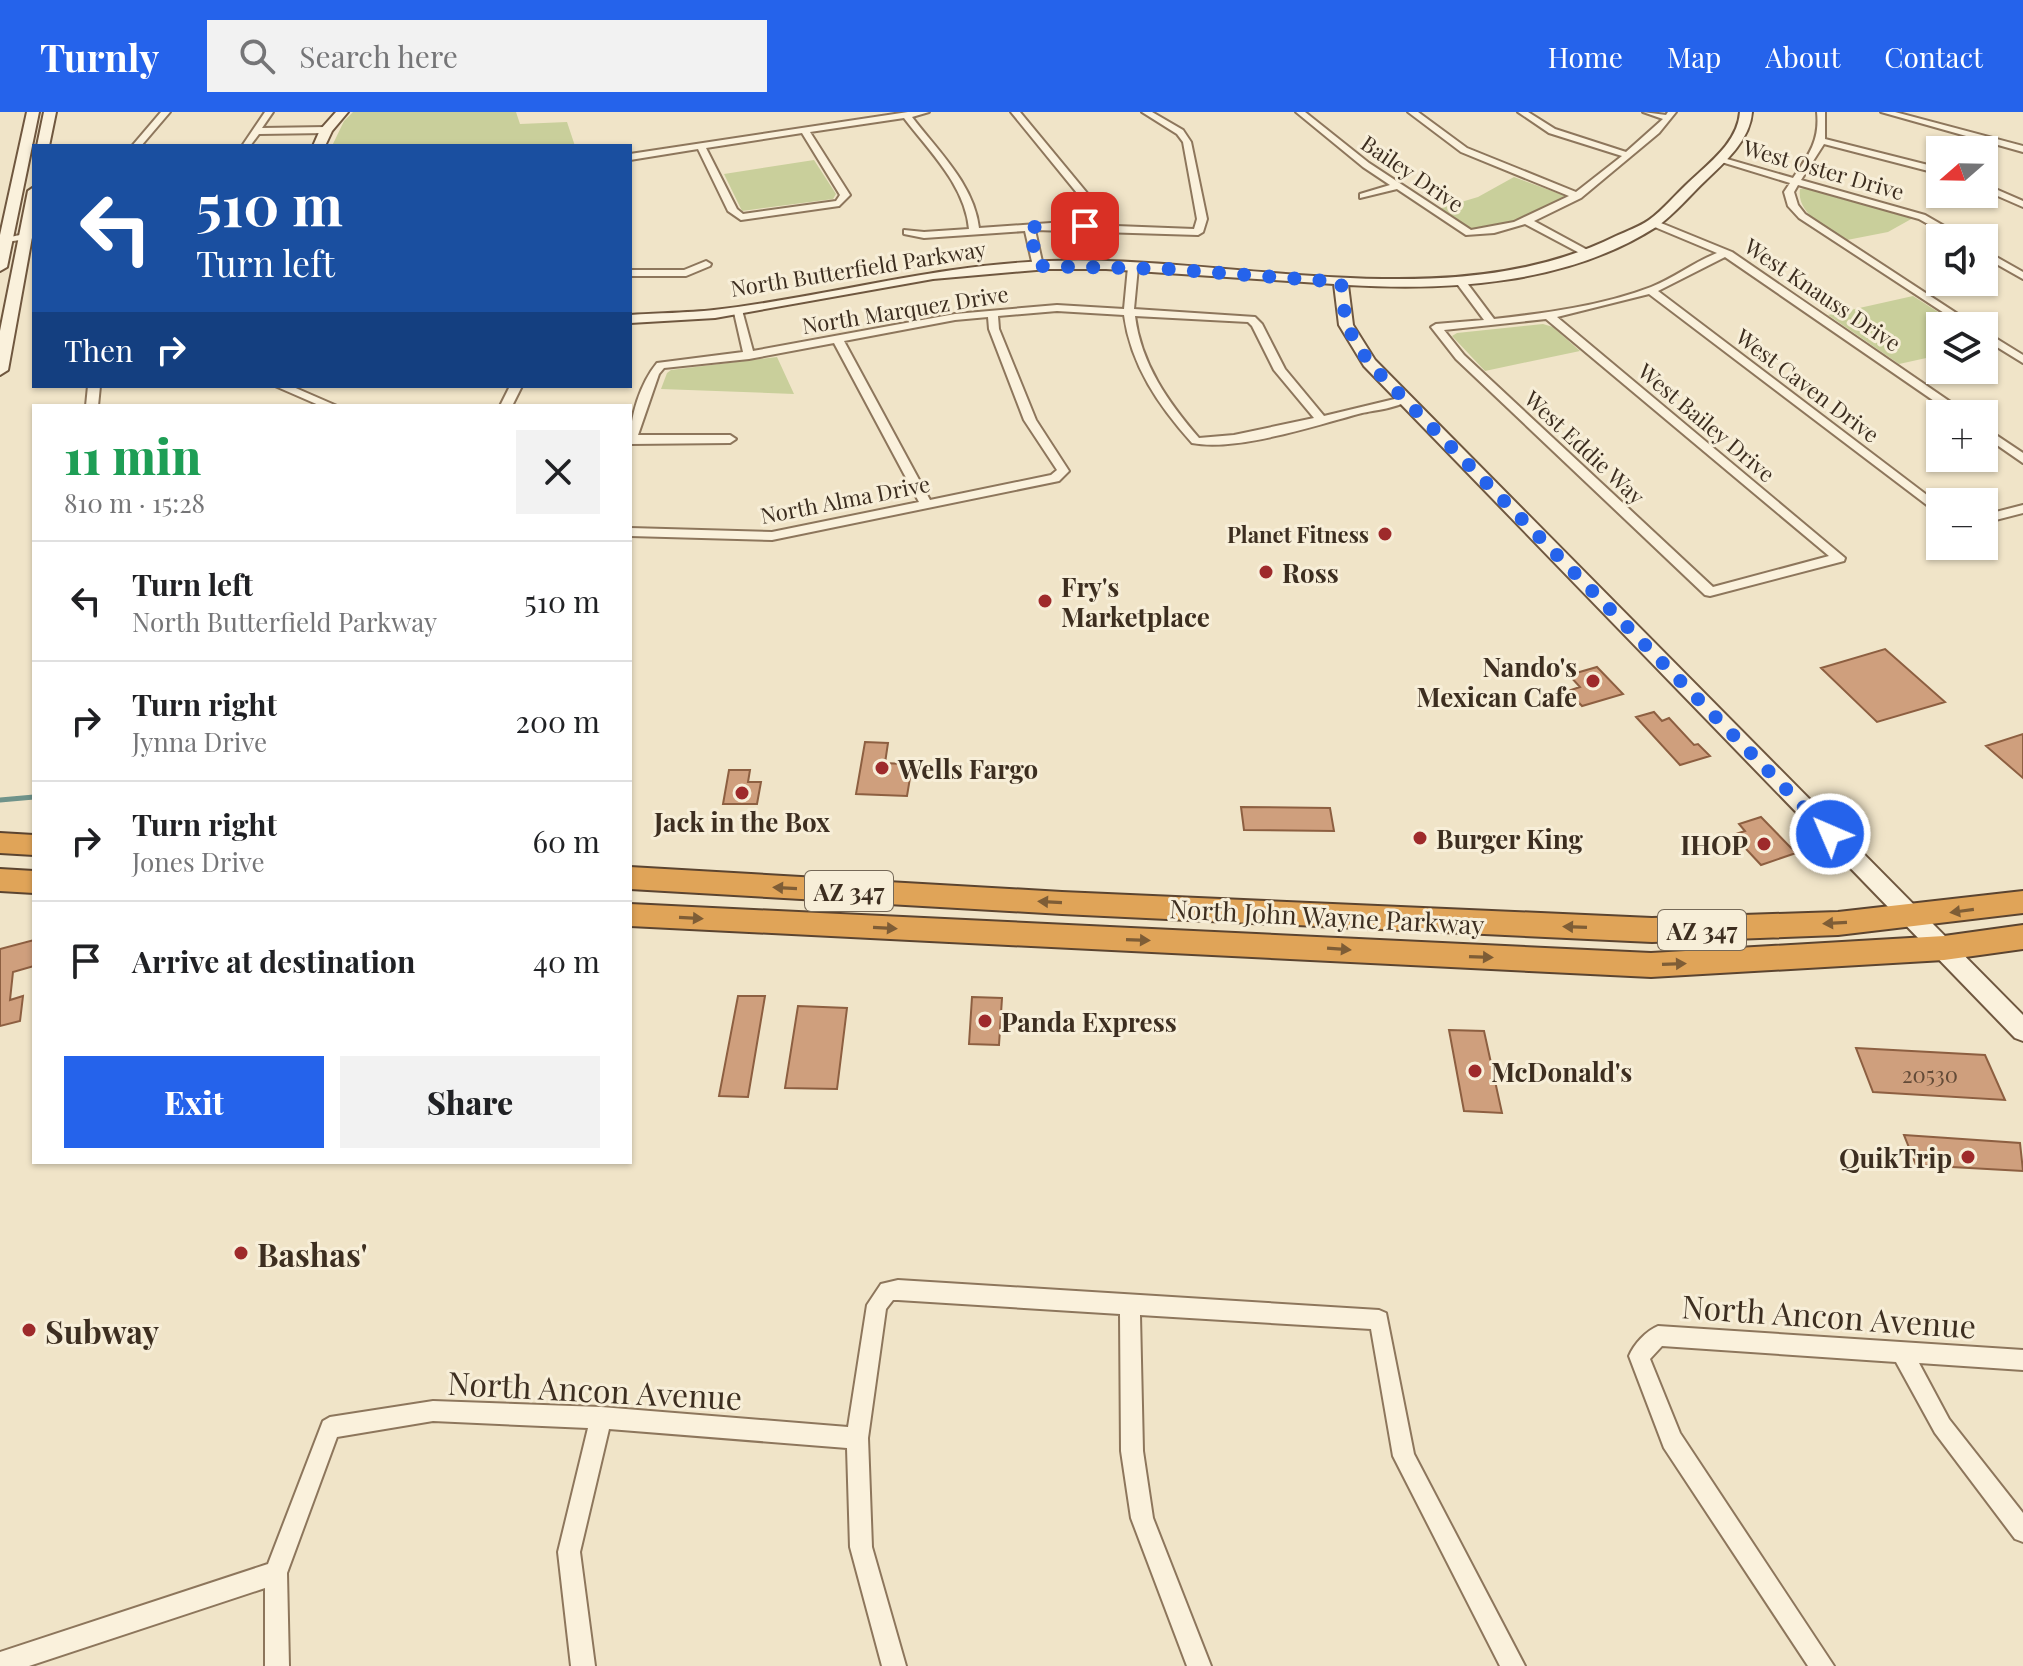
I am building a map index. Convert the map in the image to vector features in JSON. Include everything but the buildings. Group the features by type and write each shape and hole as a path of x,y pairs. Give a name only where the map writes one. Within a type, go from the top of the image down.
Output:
{"highway":[{"path":"0,843 32,845"},
{"name":"North John Wayne Parkway","path":"632,878 1638,929 1713,930 1913,917 2023,902"},
{"path":"0,880 32,882"},
{"path":"632,886 676,882"},
{"name":"AZ 347","path":"632,915 1651,965 1944,948 2023,937"}],"street":[{"path":"0,267 33,112"},
{"path":"43,144 50,112"},
{"path":"138,144 166,112"},
{"path":"247,144 269,112"},
{"path":"320,144 326,130 342,112"},
{"path":"632,157 925,112"},
{"path":"1015,112 1082,193 1085,226"},
{"path":"907,232 924,235 1085,226 1198,232 1202,219 1187,142 1180,132 1146,112"},
{"name":"Bailey Drive","path":"1300,112 1353,155 1469,233 1527,221"},
{"path":"1412,112 1464,150 1578,196"},
{"path":"1522,112 1552,131 1628,155"},
{"path":"1647,112 1670,115"},
{"name":"North Butterfield Parkway","path":"632,319 737,310 933,275 1038,266 1133,267 1341,282 1460,281 1527,272 1589,255 1653,223 1720,160 1745,127 1746,112"},
{"path":"1821,112 1821,141 1807,168 1789,192 1793,206 1802,216 1949,312"},
{"path":"1885,112 2023,149"},
{"path":"906,115 960,188 969,206 974,230"},
{"path":"1527,221 1578,196 1670,115"},
{"path":"255,131 326,130"},
{"path":"701,146 733,211 741,217 844,200 845,195 805,131"},
{"path":"1821,141 1926,167"},
{"name":"West Oster Drive","path":"1720,160 1922,217 1935,224"},
{"path":"1363,196 1398,186"},
{"path":"1998,193 2023,204"},
{"path":"0,370 32,211"},
{"path":"1527,221 1589,255"},
{"name":"West Knauss Drive","path":"1653,223 1726,253 1941,400"},
{"path":"1029,227 1038,266"},
{"path":"7,235 30,231"},
{"path":"1460,281 1491,323 1549,316 1651,291 1726,253"},
{"path":"1998,261 2023,276"},
{"path":"632,273 686,273 706,264"},
{"path":"1133,267 1128,310 1139,353 1150,379 1170,410 1196,441 1204,443 1230,438 1403,400"},
{"path":"1341,282 1341,305 1353,341 1369,363 2023,1031"},
{"name":"West Caven Drive","path":"1651,291 1926,500"},
{"name":"North Marquez Drive","path":"632,434 654,374 661,365 749,356 993,313 1057,308 1251,319 1257,324 1280,370 1320,418"},
{"path":"737,310 749,356"},
{"name":"North Alma Drive","path":"632,532 772,536 1055,478 1063,471 1030,420 994,329 993,313"},
{"name":"West Bailey Drive","path":"1549,316 1839,558 1710,592"},
{"name":"West Eddie Way","path":"1491,323 1436,327 1460,357 1710,592"},
{"path":"838,340 926,504"},
{"path":"1998,343 2023,360"},
{"path":"286,388 326,404"},
{"path":"632,439 730,439"},
{"path":"1998,440 2023,459"},
{"path":"1998,515 2023,509"},
{"path":"894,1666 861,1547 857,1438 877,1305 888,1291 898,1290 1379,1320 1404,1456 1513,1666"},
{"path":"1130,1303 1132,1451 1142,1518 1199,1666"},
{"name":"North Ancon Avenue","path":"1822,1666 1672,1440 1639,1356 1658,1336 2023,1360"},
{"path":"1901,1351 1942,1426 2023,1531"},
{"name":"North Ancon Avenue","path":"276,1573 330,1428 433,1411 601,1418 857,1438"},
{"path":"583,1666 569,1552 601,1418"},
{"path":"0,1664 276,1573 277,1666"}],"green space":[{"path":"353,112 516,112 520,124 567,122 574,144 333,144 344,121"},
{"path":"814,160 836,194 833,199 742,211 724,174"},
{"path":"1514,177 1563,195 1566,199 1520,220 1483,230 1470,227 1441,208 1478,197"},
{"path":"1808,188 1913,218 1888,232 1847,240 1808,213 1800,198 1800,189"},
{"path":"1913,296 1938,312 1926,312 1926,358 1899,364 1828,315"},
{"path":"1543,324 1553,327 1580,351 1485,371 1452,336 1457,333"},
{"path":"777,357 794,394 661,389 671,370"}],"waterway":[{"path":"0,800 32,797"}],"place":[{"name":"Planet Fitness","path":"1385,534"},
{"name":"Ross","path":"1266,572"},
{"name":"Fry's Marketplace","path":"1045,601"},
{"name":"Nando's Mexican Cafe","path":"1593,681"},
{"name":"Wells Fargo","path":"882,768"},
{"name":"Jack in the Box","path":"742,793"},
{"name":"Burger King","path":"1420,838"},
{"name":"IHOP","path":"1764,844"},
{"name":"Panda Express","path":"985,1021"},
{"name":"McDonald's","path":"1475,1071"},
{"name":"QuikTrip","path":"1968,1157"},
{"name":"Bashas'","path":"241,1253"},
{"name":"Subway","path":"29,1330"}],"route":[{"path":"1085,226 1029,227 1038,266 1106,265 1341,282 1341,305 1346,325 1369,363 1830,834"}]}
